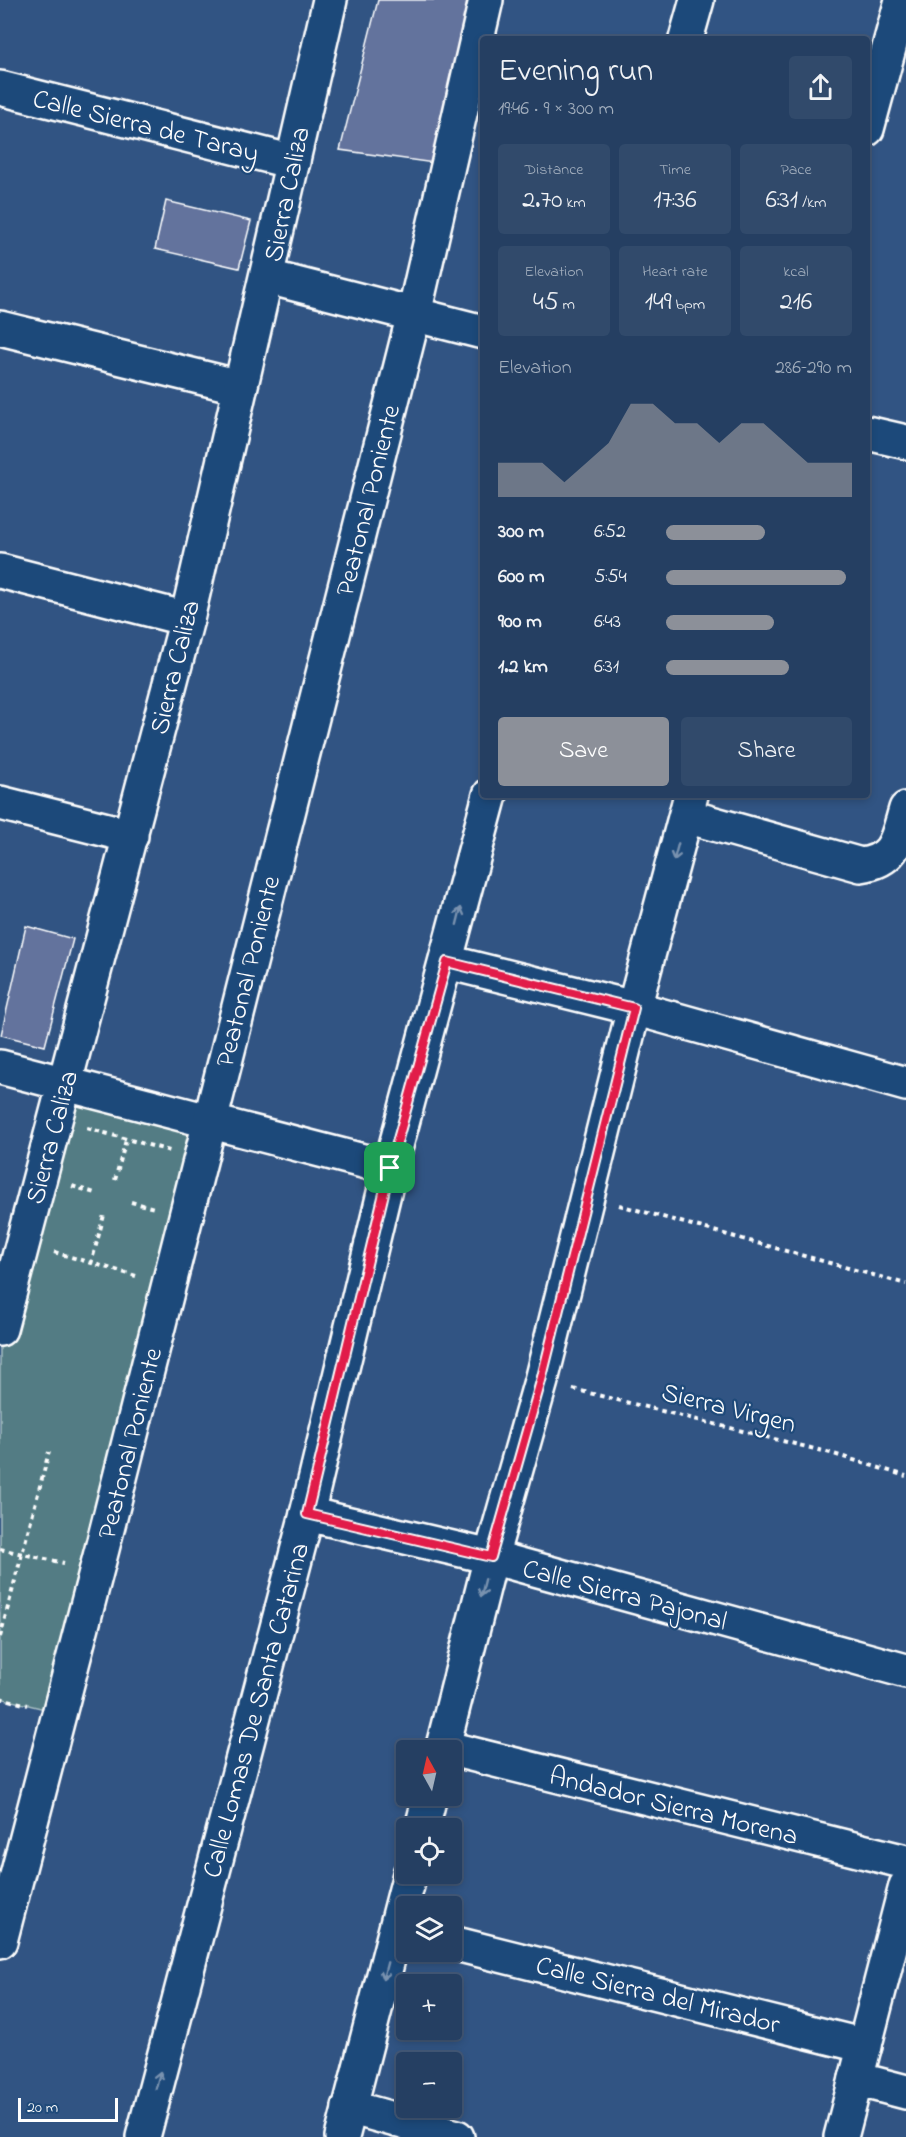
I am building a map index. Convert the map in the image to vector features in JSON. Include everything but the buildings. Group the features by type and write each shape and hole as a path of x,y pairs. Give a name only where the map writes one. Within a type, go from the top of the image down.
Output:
{"street":[{"name":"Sierra Caliza","path":"0,1329 187,619 240,387 268,277 330,0"},
{"name":"Peatonal Poniente","path":"0,1941 102,1549 414,314 486,0"},
{"path":"687,36 697,0"},
{"path":"870,118 902,0"},
{"name":"Calle Sierra de Taray","path":"0,88 293,162"},
{"path":"268,277 480,331"},
{"path":"0,328 240,387"},
{"path":"870,434 906,442"},
{"path":"0,571 187,619"},
{"name":"Calle Lomas De Santa Catarina","path":"143,2137 307,1514 390,1168 489,798"},
{"path":"0,803 131,836"},
{"path":"444,1740 491,1557 541,1381 634,1008 689,805 849,863 861,865 883,860 892,850 906,808"},
{"path":"447,962 634,1008 906,1084"},
{"path":"0,1067 390,1168"},
{"name":"Calle Sierra Pajonal","path":"307,1514 491,1557 906,1671"},
{"name":"Andador Sierra Morena","path":"462,1754 906,1862"},
{"path":"841,2137 906,1886"},
{"name":"Calle Sierra del Mirador","path":"462,1945 865,2046"},
{"path":"396,1947 345,2122 458,2137"},
{"path":"856,2079 906,2092"}],"path":[{"path":"55,1119 178,1154"},
{"path":"115,1180 126,1140"},
{"path":"586,1197 906,1284"},
{"path":"131,1202 164,1210"},
{"path":"91,1264 104,1215"},
{"path":"23,1242 146,1279"},
{"name":"Sierra Virgen","path":"541,1381 794,1444 906,1476"},
{"path":"0,1637 49,1452"},
{"path":"0,1549 74,1566"}],"green space":[{"path":"60,1073 214,1114 57,1712 0,1698 0,1303"}],"route":[{"path":"447,962 634,1008 541,1381 491,1557 404,1539 307,1514 390,1168 447,962"}]}
